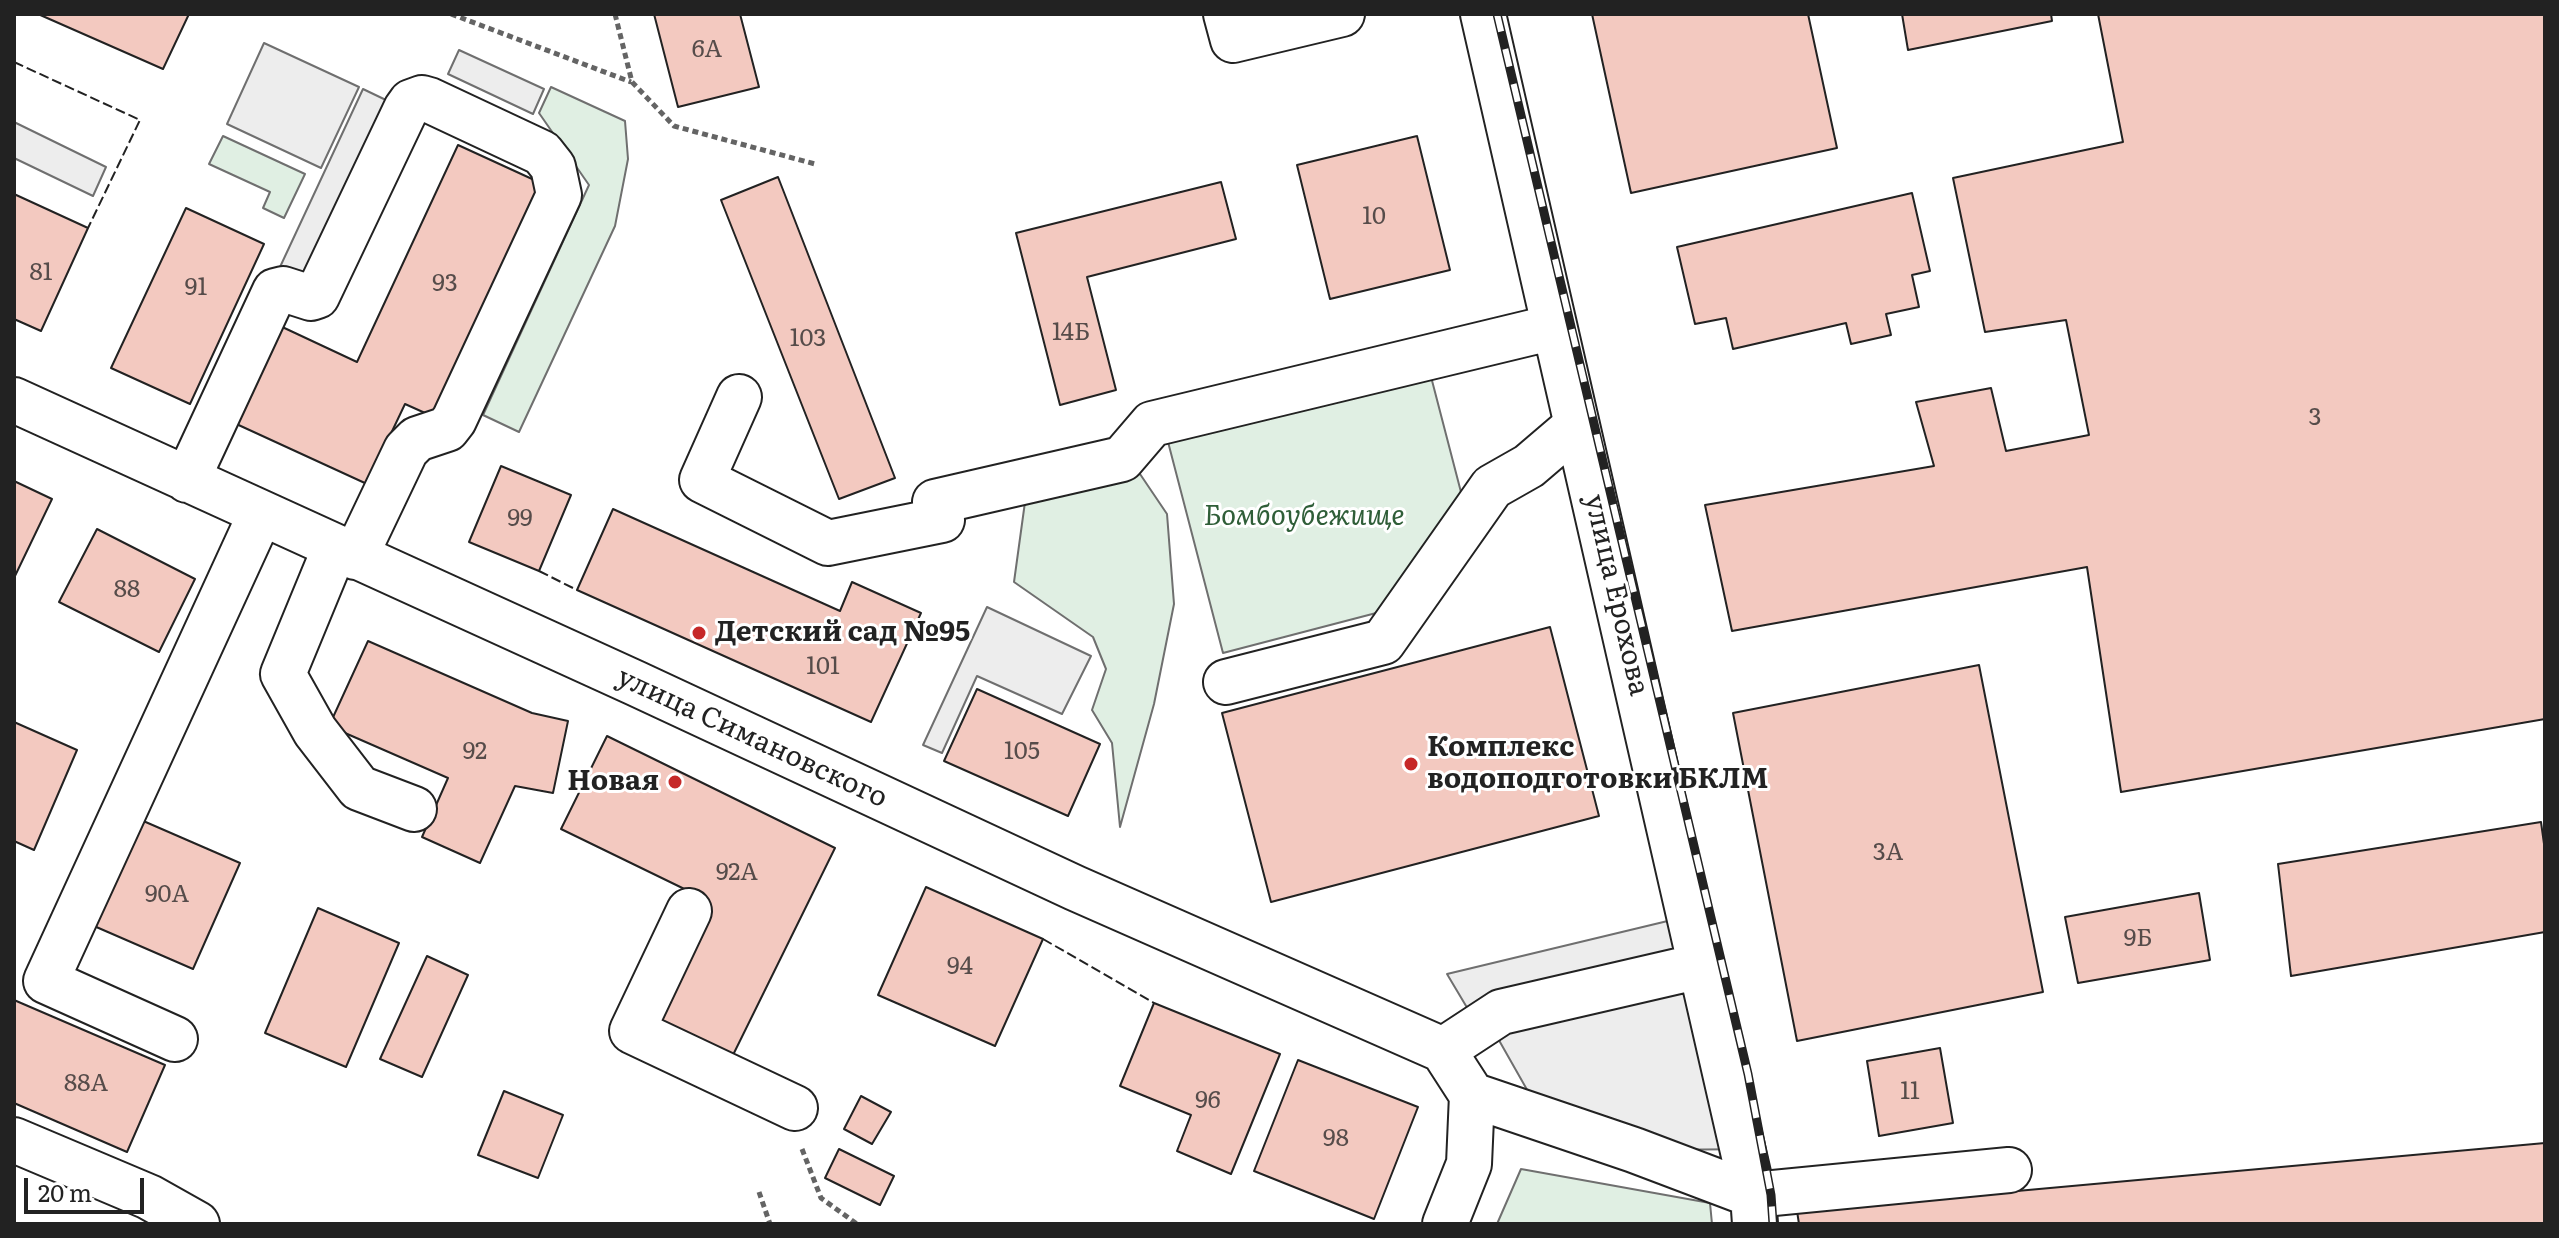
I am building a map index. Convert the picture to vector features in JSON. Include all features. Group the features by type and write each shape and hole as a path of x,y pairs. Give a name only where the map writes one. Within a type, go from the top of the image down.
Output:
{"street":[{"path":"1226,14 1233,40 1342,14"},
{"name":"улица Ерохова","path":"1483,14 1754,1210"},
{"path":"187,480 275,291 283,289 311,298 317,296 411,102 422,98 429,100 542,153 553,167 559,195 454,420 447,429 417,439 406,450 345,552 283,674 315,731 359,788 414,809"},
{"path":"739,397 702,480 828,543 1122,459 1152,424 1554,327"},
{"name":"улица Симановского","path":"14,400 1075,888 1443,1050"},
{"path":"1226,682 1383,642 1492,487 1529,466 1577,425"},
{"path":"175,1039 30,973 261,513"},
{"path":"689,911 632,1031 798,1125"},
{"path":"1445,1224 1469,1164 1472,1095 1443,1050 1501,1012 1700,966"},
{"path":"1472,1095 1634,1150 1754,1210 2009,1170"},
{"path":"14,1140 149,1197 197,1224"}],"path":[{"path":"451,14 632,82 674,126 815,164"},
{"path":"615,14 632,82"},
{"path":"798,1125 803,1156 821,1198 857,1224"},
{"path":"759,1192 770,1224"}],"green space":[{"path":"551,87 625,121 628,159 615,226 519,432 483,415 589,185 539,113"},
{"path":"223,136 305,174 284,218 263,208 270,192 209,164"},
{"name":"Бомбоубежище","path":"1429,369 1462,496 1380,612 1223,653 1167,438"},
{"path":"1140,474 1167,514 1174,604 1154,704 1120,827 1112,743 1092,710 1106,669 1093,637 1014,582 1025,502"},
{"path":"1521,1169 1710,1203 1712,1224 1497,1224"}],"shaded area":[{"path":"264,43 359,87 321,168 227,124"},
{"path":"459,50 544,89 533,114 448,74"},
{"path":"363,89 388,101 305,279 280,267"},
{"path":"14,122 106,167 93,196 14,158"},
{"path":"987,607 1091,656 1062,714 977,676 942,753 923,745"},
{"path":"1676,919 1758,1149 1649,1150 1534,1102 1496,1035 1475,1021 1447,974"}],"building":[{"path":"38,14 189,14 163,69"},
{"path":"654,14 740,14 759,87 678,107"},
{"path":"1592,14 1808,14 1837,148 1631,193"},
{"path":"1902,14 2051,14 2052,21 1908,50"},
{"path":"2098,14 2545,14 2545,719 2121,792 2087,567 1732,631 1705,505 1934,466 1916,402 1991,388 2006,451 2089,435 2066,320 1985,332 1953,178 2123,142"},
{"path":"1417,136 1450,270 1330,299 1297,165"},
{"path":"458,145 543,184 434,417 405,404 367,484 232,422 278,325 357,362"},
{"path":"778,177 895,478 839,499 721,200"},
{"path":"1221,182 1236,239 1087,277 1116,390 1060,405 1016,233"},
{"path":"1912,193 1930,271 1912,275 1919,307 1886,314 1891,335 1851,344 1846,323 1733,349 1726,318 1695,324 1677,247"},
{"path":"14,194 88,228 41,331 14,319"},
{"path":"186,208 264,244 190,404 111,368"},
{"path":"501,466 571,495 539,571 469,542"},
{"path":"14,481 52,499 14,578"},
{"path":"613,509 840,611 852,582 921,613 871,722 577,590"},
{"path":"97,529 195,579 159,652 59,602"},
{"name":"Комплекс водоподготовки БКЛМ","path":"1550,627 1599,816 1271,902 1222,713"},
{"path":"368,641 532,713 568,721 553,793 515,786 480,863 422,837 448,778 329,726"},
{"path":"1979,665 2043,992 1797,1041 1733,713"},
{"path":"977,689 1100,744 1068,816 944,761"},
{"path":"14,722 77,750 34,850 14,841"},
{"path":"607,736 835,848 732,1057 647,1015 705,899 561,829"},
{"path":"141,820 240,863 193,969 94,926"},
{"path":"2541,822 2545,851 2545,932 2291,976 2278,864"},
{"path":"926,887 1043,939 995,1046 878,995"},
{"path":"2199,893 2210,960 2078,983 2065,917"},
{"path":"318,908 399,943 346,1067 265,1033"},
{"path":"427,956 468,975 422,1077 380,1059"},
{"path":"14,1000 165,1065 127,1152 14,1103"},
{"path":"1154,1003 1280,1054 1231,1174 1177,1151 1191,1115 1120,1086"},
{"path":"1940,1048 1953,1123 1879,1136 1867,1061"},
{"path":"1298,1060 1418,1107 1374,1219 1254,1171"},
{"path":"504,1091 563,1115 538,1178 478,1155"},
{"path":"861,1096 891,1112 872,1144 844,1129"},
{"path":"2545,1143 2545,1224 1799,1224 1797,1211"},
{"path":"839,1149 894,1176 880,1205 825,1178"}],"railway":[{"path":"1497,14 1748,1074 1771,1195 1773,1224"}],"fence":[{"path":"14,62 140,120 88,228"},
{"path":"539,571 577,590"},
{"path":"1043,939 1154,1003"}],"place":[{"name":"Детский сад №95","path":"699,633"},
{"name":"Комплекс водоподготовки БКЛМ","path":"1411,764"},
{"name":"Новая","path":"675,782"}]}
